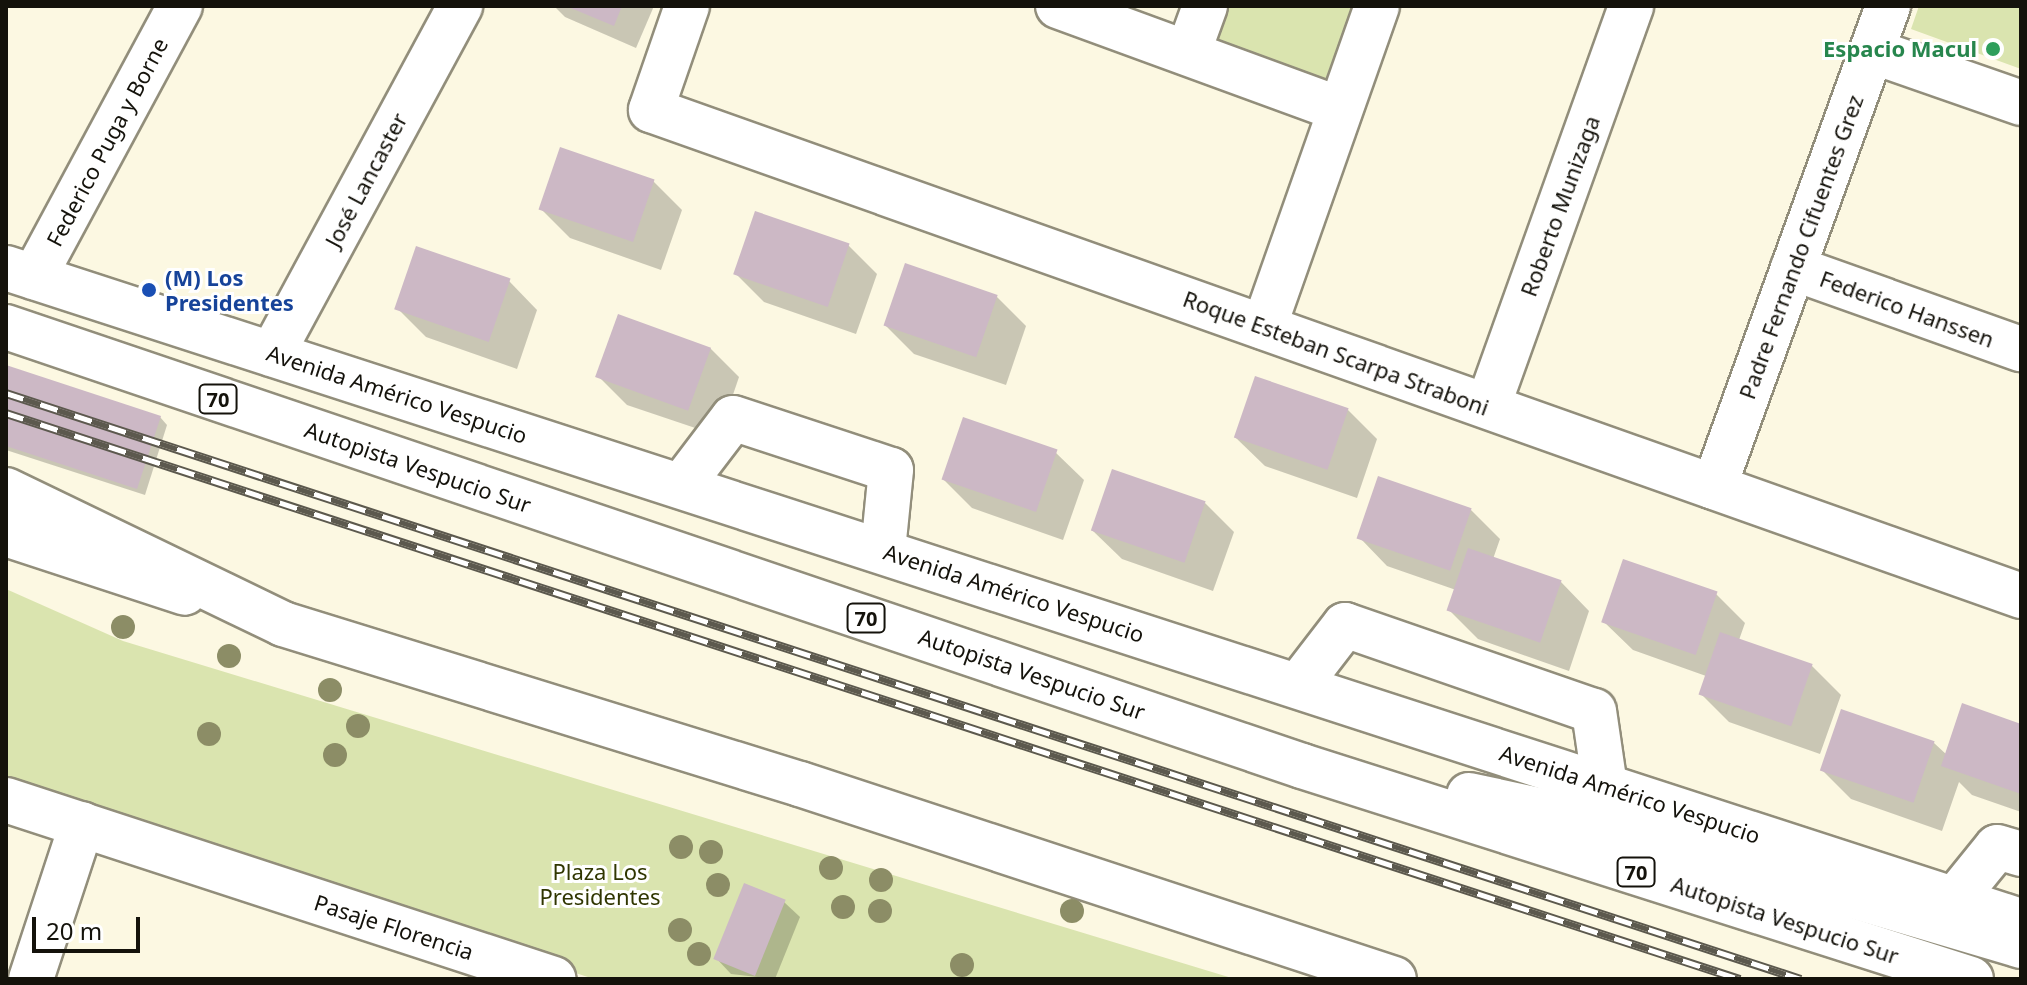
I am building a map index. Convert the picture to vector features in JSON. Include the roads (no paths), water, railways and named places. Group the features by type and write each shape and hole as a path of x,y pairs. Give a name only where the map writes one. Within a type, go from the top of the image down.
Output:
{"main road":[{"name":"Federico Puga y Borne","path":"20,272 180,6"},
{"name":"José Lancaster","path":"272,354 460,6"},
{"name":"Roque Esteban Scarpa Straboni","path":"687,6 651,110 2021,596"},
{"path":"1058,6 1340,109"},
{"path":"1188,53 1205,6"},
{"path":"1264,327 1377,6"},
{"name":"Roberto Munizaga","path":"1488,406 1631,6"},
{"name":"Padre Fernando Cifuentes Grez","path":"1714,487 1888,6"},
{"path":"1872,51 2021,103"},
{"name":"Federico Hanssen","path":"1793,268 2021,349"},
{"name":"Avenida Américo Vespucio","path":"20,272 2021,921"},
{"name":"Autopista Vespucio Sur","path":"6,327 1302,766 1971,979"},
{"path":"682,485 733,418 891,470 883,550"},
{"path":"6,490 283,624"},
{"path":"6,534 283,624 815,789 1394,979"},
{"path":"1298,686 1345,625 1594,711 1605,786"},
{"path":"1302,766 1577,816 2021,946"},
{"name":"Pasaje Florencia","path":"6,800 554,979"},
{"path":"31,979 82,824"},
{"path":"1954,900 1997,847 2021,854"}],"railway":[{"path":"6,393 1801,979"},
{"path":"6,413 1740,979"}],"place":[{"name":"Espacio Macul","path":"1993,49"},
{"name":"(M) Los Presidentes","path":"149,290"}],"park label":[{"name":"Plaza Los Presidentes","path":"600,884"}]}
